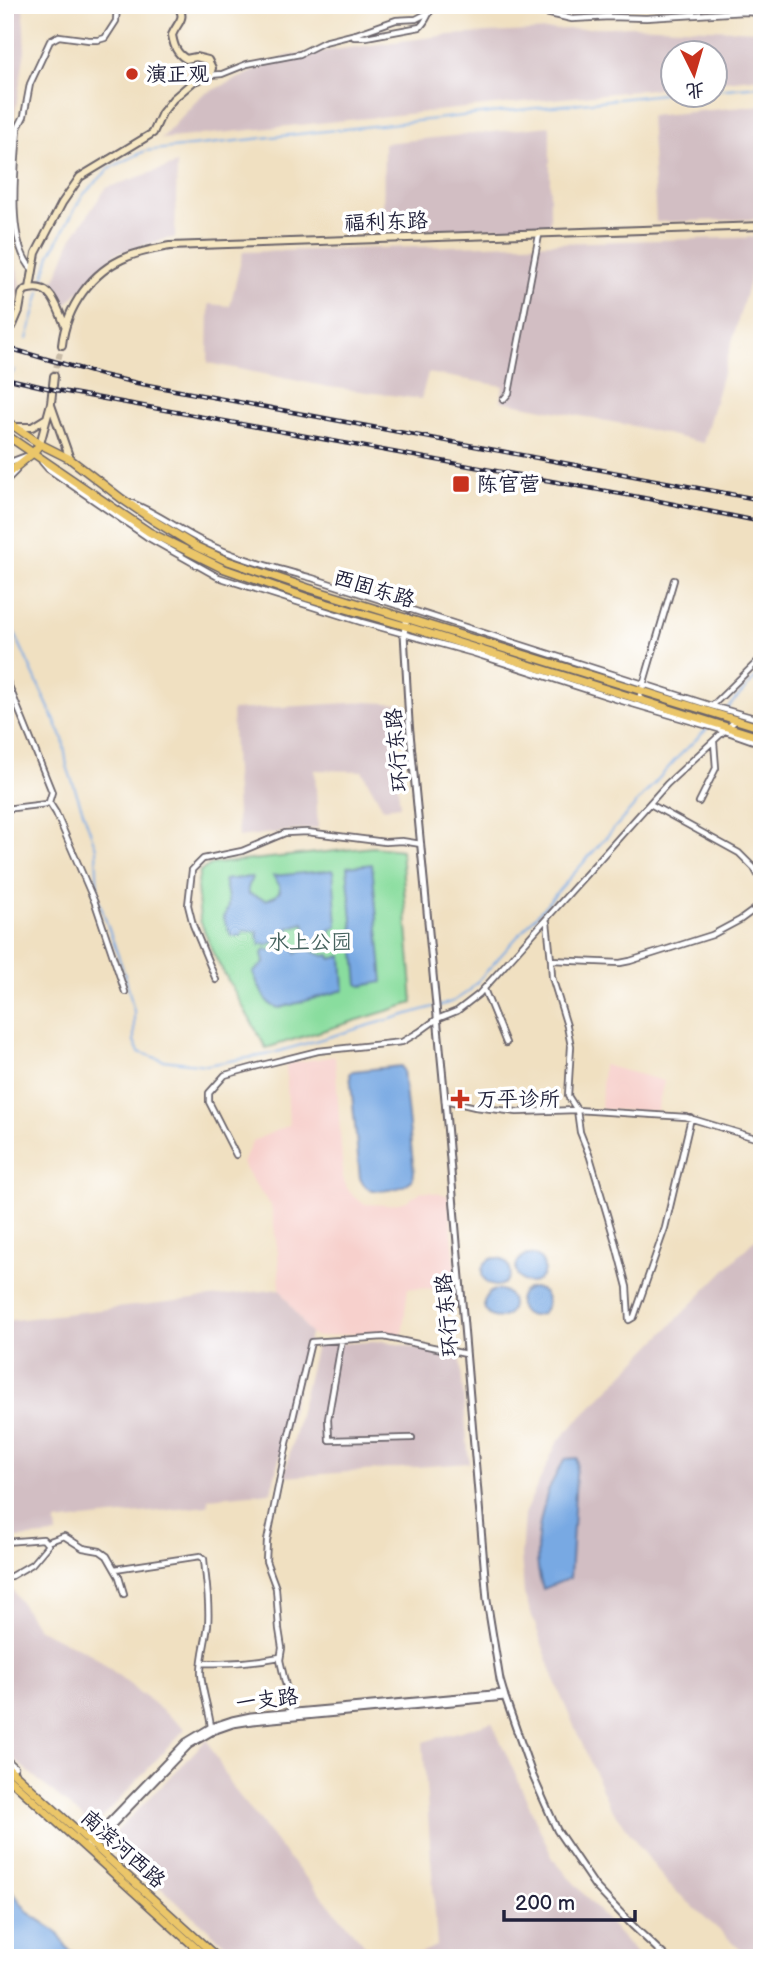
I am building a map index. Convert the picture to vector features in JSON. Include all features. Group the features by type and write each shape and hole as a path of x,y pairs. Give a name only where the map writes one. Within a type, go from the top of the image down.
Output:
{"main road":[{"path":"33,287 36,253 62,203 80,177 153,133 162,113 173,99 194,81 210,75 212,68 208,60 196,57 186,59 179,55 174,47 172,35 182,18 182,12 177,5"},
{"name":"福利东路","path":"62,345 65,325 77,300 92,282 110,266 145,250 170,246 762,226"},
{"path":"5,328 13,325 22,294 33,287 47,291 65,325"},
{"path":"5,475 40,444 51,402 54,376"},
{"path":"51,402 70,459"},
{"path":"15,426 32,427 40,424 46,417"},
{"name":"西固东路","path":"6,421 40,444 70,459 122,499 197,547 225,560 565,676 762,738"},
{"name":"西固东路","path":"5,434 149,532 222,568 308,598 406,621 643,687 762,728"},
{"path":"5,467 33,453"},
{"path":"565,676 567,667"},
{"name":"南滨河西路","path":"5,1765 207,1958"},
{"name":"南滨河西路","path":"5,1775 218,1958"}],"street":[{"path":"33,270 26,263 13,216 18,128 24,116 30,84 50,41 59,36 89,40 105,38 116,21 117,5"},
{"path":"348,37 366,37 420,27 434,5"},
{"path":"498,5 572,19 762,13"},
{"path":"615,5 691,5 730,8 744,12"},
{"path":"210,75 222,74 247,64 300,54 324,42 348,37 396,20 416,19 428,13"},
{"path":"503,400 509,393 539,235"},
{"path":"5,482 33,453"},
{"path":"639,699 674,580"},
{"path":"406,621 643,687"},
{"path":"406,621 473,653 619,700 702,720 762,657"},
{"name":"环行东路","path":"406,621 409,722 488,1600 500,1680 538,1788 557,1830 595,1886 667,1958"},
{"path":"5,676 52,792 49,802 95,903 125,992"},
{"path":"236,1155 209,1102 209,1093 225,1075 318,1051 402,1042 437,1017 457,1011 484,989 667,784 713,741 733,717 762,720"},
{"path":"724,728 762,744"},
{"path":"699,802 716,768 713,741"},
{"path":"5,809 49,802"},
{"path":"650,804 739,853 754,868 762,882"},
{"path":"216,980 192,925 188,905 192,870 203,859 242,851 285,833 307,832 421,844"},
{"path":"551,960 621,963 631,961 712,935 762,904"},
{"path":"547,922 552,976 571,1046 568,1096 577,1110 580,1132 616,1245 627,1287 629,1320 634,1317 665,1228 691,1118"},
{"path":"484,989 506,1043"},
{"path":"445,1100 517,1112 577,1110 691,1118 762,1140"},
{"path":"292,1713 280,1657 282,1648 276,1588 266,1562 267,1541 311,1342 384,1337 466,1354"},
{"path":"342,1339 328,1419 329,1440 412,1438"},
{"path":"5,1542 43,1539 47,1542 65,1536 83,1548 100,1550 116,1569 124,1594"},
{"path":"8,1578 32,1564 48,1545 47,1542"},
{"path":"116,1569 200,1556 204,1559 208,1620 202,1663 203,1691 209,1707 211,1727"},
{"path":"202,1663 222,1664 280,1657"},
{"name":"一支路","path":"89,1846 177,1749 211,1727 241,1718 504,1695"},
{"name":"一支路","path":"89,1846 180,1752 213,1731 252,1721 504,1695"},
{"path":"5,1758 15,1767"}],"shaded area":[{"path":"5,5 23,5 25,50 8,159 5,218"},
{"path":"630,26 762,31 762,77 728,81 728,38 658,38 658,88 161,139 202,95 287,56 447,35"},
{"path":"762,105 762,219 656,222 650,116"},
{"path":"550,126 550,226 383,231 384,143"},
{"path":"177,164 175,238 115,254 65,306 50,292 72,238 106,188"},
{"path":"5,218 20,281 11,336 5,335"},
{"path":"762,237 703,443 633,426 501,401 503,386 428,373 421,399 329,387 208,363 209,304 230,306 243,252"},
{"path":"366,702 404,704 407,732 392,734 400,806 383,808 362,771 315,770 318,828 238,837 232,710"},
{"path":"335,1056 343,1178 354,1197 364,1204 390,1205 407,1201 422,1191 448,1195 458,1295 438,1289 408,1288 402,1336 375,1332 316,1337 310,1334 280,1289 271,1205 242,1163 253,1141 289,1125 286,1064"},
{"path":"603,1065 664,1081 657,1111 601,1110"},
{"path":"762,1232 762,1958 750,1958 668,1884 610,1807 560,1694 524,1594 521,1556 524,1514 558,1441"},
{"path":"280,1289 310,1334 271,1492 209,1498 207,1506 56,1522 57,1535 5,1539 5,1321"},
{"path":"383,1341 460,1357 469,1463 284,1477 316,1345"},
{"path":"5,1578 37,1628 93,1655 185,1729 94,1827 5,1752"},
{"path":"492,1722 553,1859 640,1958 407,1958 437,1946 423,1742"},
{"path":"207,1739 230,1784 286,1855 376,1958 241,1958 107,1841"}],"green space":[{"name":"水上公园","path":"373,847 401,850 413,1003 266,1048 214,955 200,920 197,887 200,871 213,864"}],"water":[{"path":"372,864 383,982 361,986 358,984 347,867"},
{"path":"333,870 337,926 330,930 332,949 321,950 311,945 304,923 288,928 291,936 280,944 273,942 260,945 257,932 243,930 241,936 231,936 223,917 228,904 224,880 252,877 249,894 266,900 280,891 273,876"},
{"path":"288,945 294,947 296,953 307,949 324,956 330,955 331,959 342,956 344,990 280,1008 270,1004 253,973 264,963 262,953 265,949 283,949"},
{"path":"401,1066 414,1173 411,1181 394,1189 371,1190 360,1178 350,1073"},
{"path":"530,1255 540,1259 544,1269 540,1279 530,1283 520,1279 516,1269 520,1259"},
{"path":"496,1258 506,1262 510,1272 506,1282 496,1286 486,1282 482,1272 486,1262"},
{"path":"533,1288 543,1292 547,1302 543,1312 533,1316 523,1312 519,1302 523,1292"},
{"path":"498,1290 508,1294 512,1304 508,1314 498,1318 488,1314 484,1304 488,1294"},
{"path":"577,1458 570,1578 543,1589 537,1554 547,1494 565,1459"},
{"path":"5,1882 29,1913 56,1931 69,1950 83,1958 5,1958"}],"waterway":[{"path":"728,89 762,86"},
{"path":"41,287 50,255 82,196 110,168 145,151 658,95"},
{"path":"27,339 40,292"},
{"path":"5,385 15,369"},
{"path":"5,612 63,739 67,766 96,848 98,898 125,975 134,1011 134,1041 139,1052 162,1060 207,1065 266,1055 433,1007"},
{"path":"722,714 762,671"},
{"path":"439,1006 454,1001 469,991 677,758 708,728"}],"tunnel":[{"path":"54,376 62,345"}],"railway":[{"path":"5,347 137,383 762,500"},
{"path":"5,378 56,390 762,522"}],"place":[{"name":"演正观","path":"132,74"},
{"name":"陈官营","path":"461,484"},
{"name":"万平诊所","path":"460,1099"}]}
